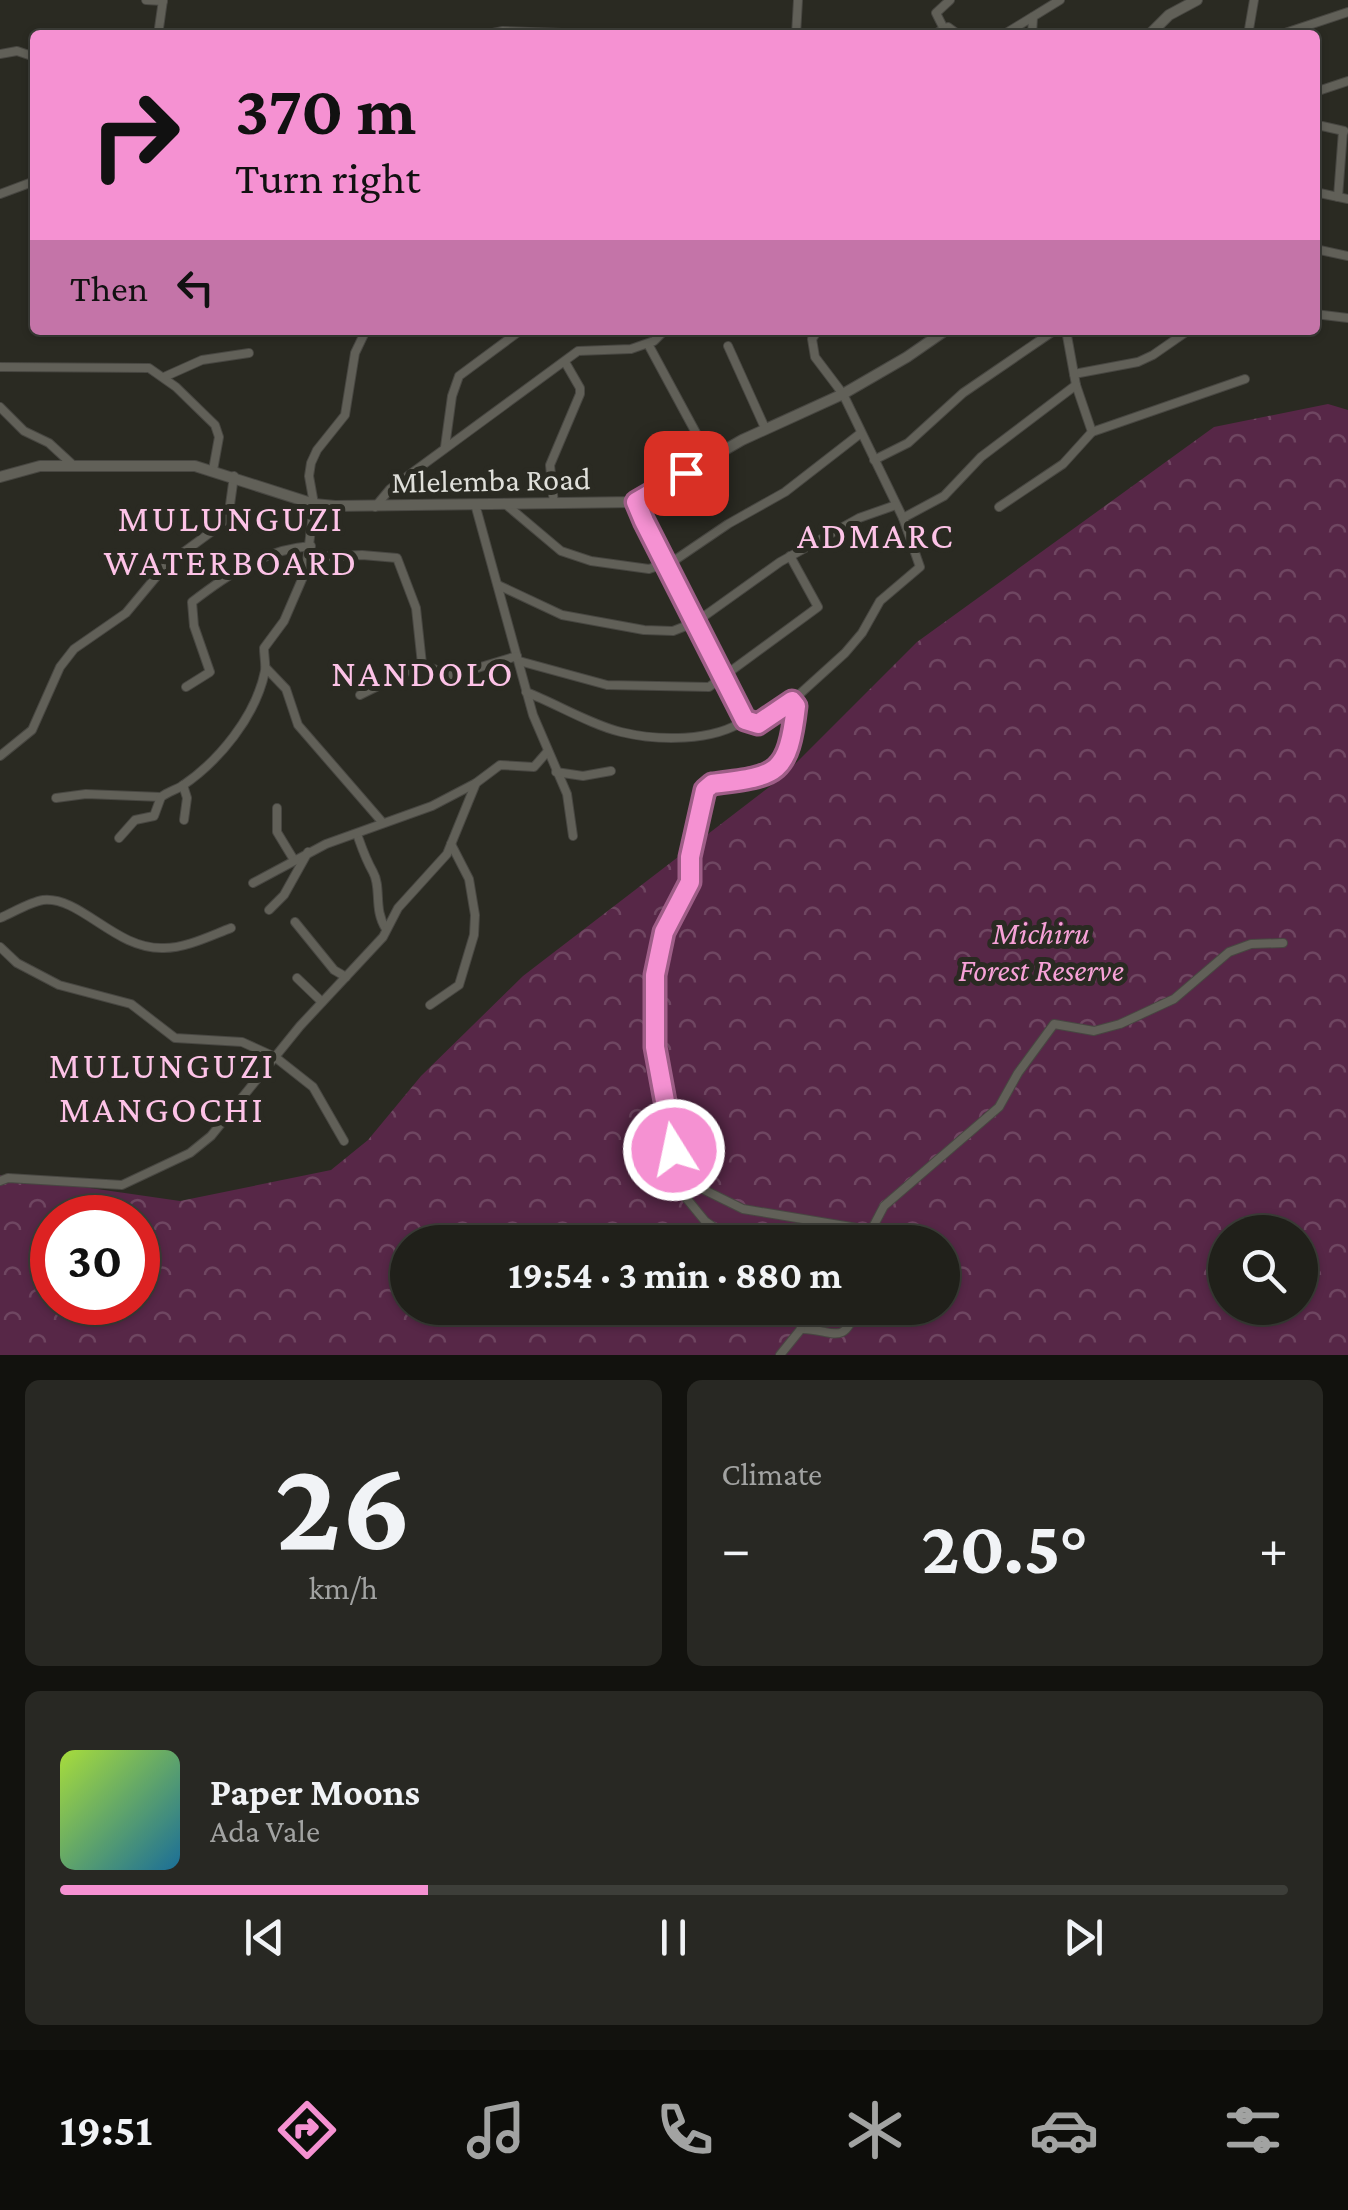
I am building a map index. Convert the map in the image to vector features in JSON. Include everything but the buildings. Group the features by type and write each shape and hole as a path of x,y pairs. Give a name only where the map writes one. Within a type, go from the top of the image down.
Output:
{"street":[{"path":"146,0 163,1 159,30"},
{"path":"796,30 798,0"},
{"path":"950,0 936,13 950,30"},
{"path":"1011,30 1060,0"},
{"path":"1155,30 1169,15 1197,0"},
{"path":"1249,30 1254,0"},
{"path":"1294,30 1348,12"},
{"path":"1032,30 1033,17"},
{"path":"940,30 944,27"},
{"path":"0,54 16,51 30,55"},
{"path":"1320,90 1348,81"},
{"path":"1322,126 1346,131 1338,197"},
{"path":"0,194 30,183"},
{"path":"1320,193 1348,199"},
{"path":"1320,250 1348,256"},
{"path":"1320,315 1348,318"},
{"path":"56,798 86,794 161,796 183,785 238,732 266,668 264,648 284,621 310,557 314,504 311,463 345,415 355,353 364,335"},
{"path":"445,448 457,379 514,335"},
{"path":"375,507 390,490 581,349 627,350 648,344 659,335"},
{"path":"636,502 745,720 758,724 792,701 845,654 880,601 920,566 903,518 843,394 815,356 815,335"},
{"name":"Mlelemba Road","path":"0,478 40,466 78,469 184,465 234,476 314,504 375,507 636,502 766,428 843,394 939,335"},
{"path":"874,460 908,443 963,394 1048,335"},
{"path":"1067,335 1075,380 1092,432"},
{"path":"903,518 944,496 981,456 1075,380 1146,359 1182,335"},
{"path":"648,344 709,458"},
{"path":"728,346 766,428"},
{"path":"164,377 202,360 250,353"},
{"path":"554,504 550,465 578,404 580,388 565,362"},
{"path":"0,367 150,368 217,429 213,470"},
{"path":"999,508 1070,459 1092,432 1244,378"},
{"path":"0,407 24,431 50,444 78,469"},
{"path":"504,503 549,544 570,555 641,569 666,565 785,492 861,433"},
{"path":"0,756 32,730 60,667 74,649 126,613 166,565 222,524 229,512 234,476"},
{"path":"475,504 526,692 567,794 574,836"},
{"path":"498,585 555,612 662,632 696,622 790,556 859,518 896,505"},
{"path":"186,687 210,672 194,626 192,602 264,557 284,549 311,546"},
{"path":"360,695 422,664 451,676 518,659 588,680 630,687 709,687 818,607 790,556"},
{"path":"310,557 396,558 416,608 422,664"},
{"path":"266,668 286,689 298,725 383,823"},
{"path":"526,692 610,728 638,735 701,736 730,729 745,720"},
{"path":"711,1225 687,1199 677,1177 655,1047 658,952 690,882 690,857 705,790 712,784 772,774 784,761 791,740 796,706 792,701"},
{"path":"252,882 308,852 432,806 476,783 500,764 534,766 547,752"},
{"path":"556,772 574,776 611,772"},
{"path":"0,1181 8,1178 126,1184 202,1145 322,1002 384,937 398,908 451,844 476,783"},
{"path":"183,785 187,798 184,820"},
{"path":"119,838 135,820 154,816 161,796"},
{"path":"278,808 276,832 294,860"},
{"path":"357,834 367,866 374,875 378,912 386,929"},
{"path":"430,1004 459,985 474,935 469,879 451,844"},
{"path":"269,910 284,896 308,852"},
{"path":"0,918 46,900 80,911 130,944 155,948 178,946 231,928"},
{"path":"295,922 334,970 346,977"},
{"path":"872,1225 884,1206 999,1107 1054,1024 1094,1031 1120,1024 1174,1000 1229,952 1251,944 1283,942"},
{"path":"0,947 17,964 59,985 131,1004 175,1038 242,1042 275,1056 314,1086 344,1141"},
{"path":"297,978 322,1002"},
{"path":"677,1177 743,1209 839,1225"},
{"path":"780,1355 800,1325"},
{"path":"801,1329 832,1336 850,1325"}],"green space":[{"name":"Michiru Forest Reserve","path":"1328,404 1348,410 1348,1355 0,1355 0,1175 138,1195 30,1195 30,1325 160,1325 160,1198 180,1201 331,1170 368,1140 421,1076 523,976 781,778 917,642 1214,427"}],"district":[{"name":"ADMARC","path":"876,535"},
{"name":"MULUNGUZI WATERBOARD","path":"231,540"},
{"name":"NANDOLO","path":"423,673"},
{"name":"MULUNGUZI MANGOCHI","path":"162,1087"}],"route":[{"path":"674,1150 655,1047 658,952 690,882 690,857 705,790 712,784 772,774 789,748 796,706 792,701 758,724 745,720 644,521 636,502 686,473"}]}
